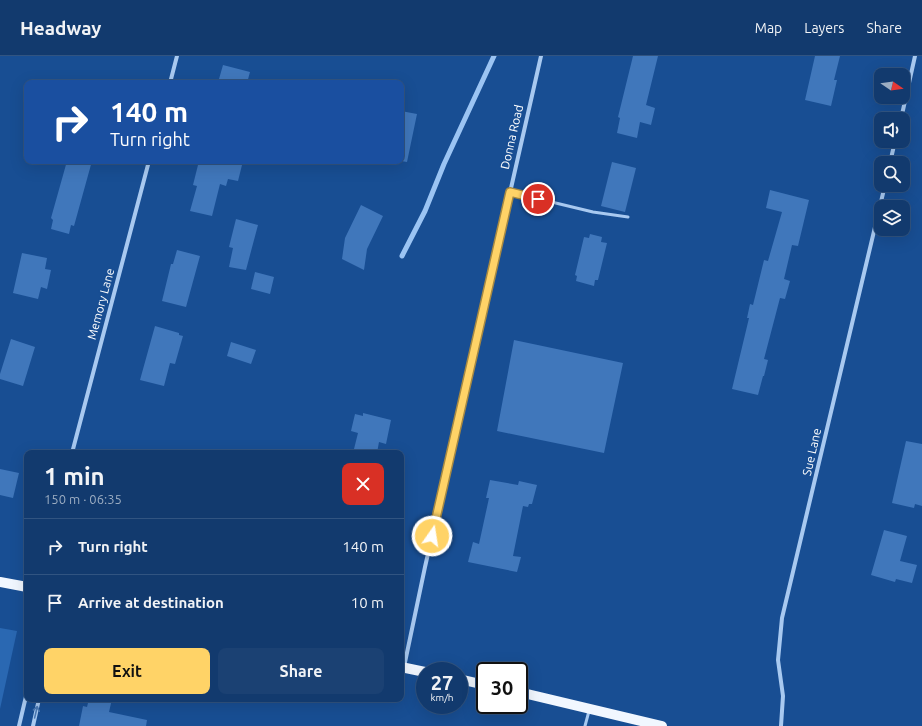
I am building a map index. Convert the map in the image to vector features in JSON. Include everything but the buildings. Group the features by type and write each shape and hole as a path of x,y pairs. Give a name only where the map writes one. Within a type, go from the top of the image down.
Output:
{"main road":[{"path":"0,582 24,587"},
{"path":"404,667 416,670"},
{"path":"528,694 662,726"}],"street":[{"path":"171,80 177,56"},
{"name":"Donna Road","path":"404,658 541,56"},
{"path":"903,112 915,56"},
{"name":"Memory Lane","path":"73,450 148,164"},
{"name":"Sue Lane","path":"781,726 783,696 778,660 782,618 810,506 883,192"},
{"path":"19,726 25,702"},
{"path":"33,726 38,702"}],"lane":[{"path":"510,192 593,212 628,217"},
{"path":"585,726 589,709"}],"shaded area":[{"path":"0,628 17,631 0,709"}],"waterway":[{"path":"402,256 425,211 444,164 494,56"}],"route":[{"path":"432,536 510,192 538,199"}]}
